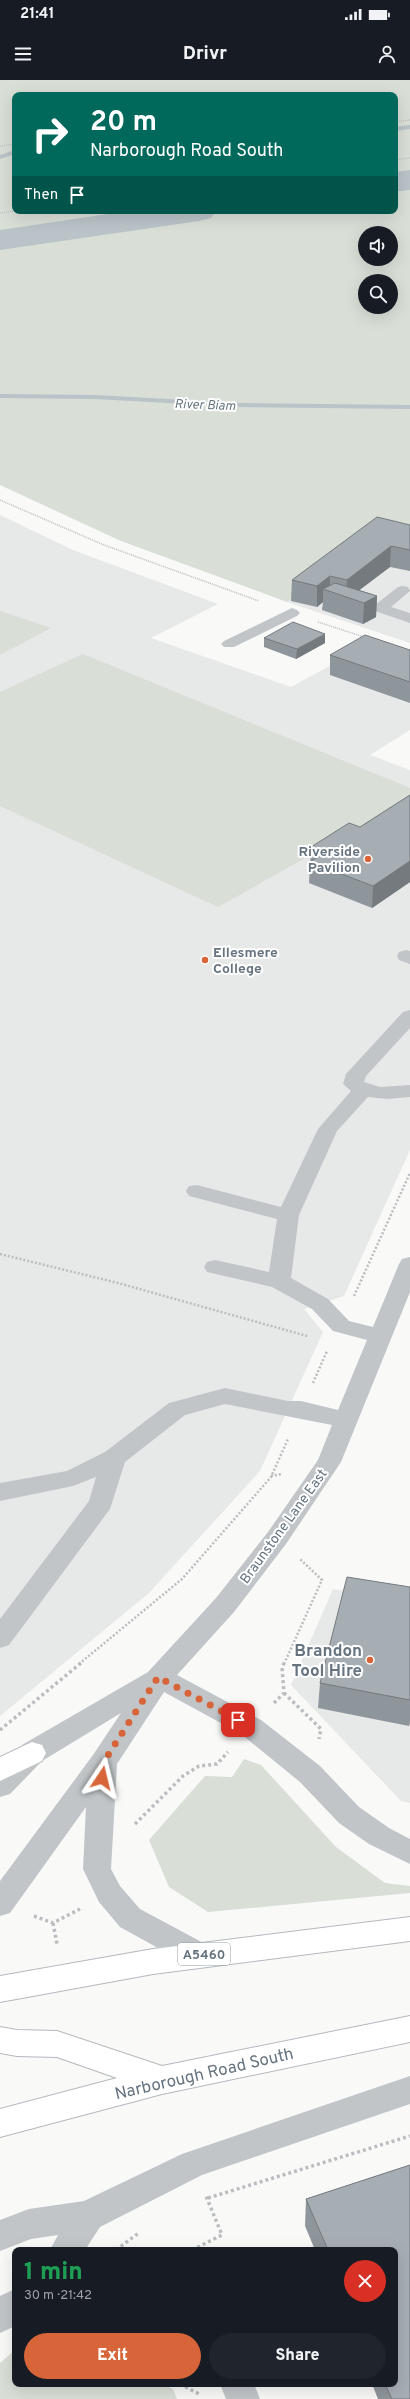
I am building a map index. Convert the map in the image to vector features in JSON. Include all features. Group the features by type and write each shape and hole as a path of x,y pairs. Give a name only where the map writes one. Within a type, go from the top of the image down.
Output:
{"main road":[{"path":"0,1770 32,1753"},
{"name":"A5460","path":"0,1989 63,1975 198,1955 410,1928"},
{"name":"Narborough Road South","path":"0,2123 162,2080 410,2030"},
{"path":"0,2040 17,2043 57,2044 162,2080"}],"street":[{"path":"403,590 380,608 410,618"},
{"path":"229,644 292,613"},
{"path":"410,1016 356,1074 353,1084 362,1091 391,1094 410,1091"},
{"path":"279,1281 288,1215 328,1129 362,1091"},
{"path":"197,1191 288,1215"},
{"name":"Braunstone Lane East","path":"0,1904 103,1763 158,1677 225,1605 277,1538 328,1462 410,1264"},
{"path":"215,1267 279,1281 320,1304 336,1335 380,1336"},
{"path":"0,1492 73,1478 114,1458 177,1409 225,1396 288,1409 301,1409 346,1420"},
{"path":"0,1638 101,1503 114,1458"},
{"path":"158,1677 251,1727 310,1774 349,1815 379,1836 410,1852"},
{"name":"Braunstone Lane East","path":"0,1786 32,1753 158,1677"},
{"path":"103,1763 97,1870 109,1894 130,1918 198,1955"},
{"path":"0,2236 30,2224 88,2216 193,2164 410,2090"},
{"path":"69,2247 88,2216"},
{"path":"0,2317 12,2307"},
{"path":"238,2387 242,2399"}],"path":[{"path":"398,122 410,120"},
{"path":"0,146 12,144"},
{"path":"398,160 410,158"},
{"path":"0,213 12,211"},
{"path":"0,500 104,545 366,638"},
{"path":"0,1730 182,1579 271,1477 410,1173"},
{"path":"0,1254 336,1335"},
{"path":"131,1828 183,1776 200,1766 217,1764 284,1694 282,1668 322,1580 277,1538"},
{"path":"53,1923 109,1894"},
{"path":"199,2202 206,2198 410,2136"},
{"path":"193,2164 222,2235 198,2247"},
{"path":"120,2247 143,2230"},
{"path":"186,2387 208,2399"}],"shaded area":[{"path":"0,80 410,80 410,176 398,177 398,92 12,92 12,214 123,214 0,232"},
{"path":"410,190 410,543 375,537 287,602 121,541 0,485 0,244 215,214 398,214 398,192"},
{"name":"Ellesmere College","path":"0,515 73,550 218,604 151,638 291,687 364,647 410,662 410,730 370,755 410,770 410,1150 344,1296 304,1309 323,1332 260,1471 149,1593 0,1716"},
{"path":"375,537 410,543 410,643 287,602"},
{"path":"0,611 51,628 0,655"},
{"path":"83,654 410,788 410,799 218,907 0,806 0,692"},
{"path":"333,1589 410,1602 410,1803 401,1801 291,1685"},
{"path":"244,1759 261,1765 336,1847 385,1883 410,1886 410,1893 208,1912 169,1887 149,1840 205,1776 232,1777"},
{"path":"12,2353 12,2387 169,2387 173,2389 177,2399 0,2399 0,2363"}],"building":[{"path":"377,517 410,525 410,550 391,546 347,580 330,576 317,586 292,580"},
{"path":"335,583 377,596 364,603 323,589"},
{"path":"293,622 325,634 297,649 264,638"},
{"path":"365,635 410,650 410,682 330,655"},
{"name":"Riverside Pavilion","path":"410,795 410,861 373,886 310,862 325,852 311,847 349,823 360,827"},
{"name":"Brandon Tool Hire","path":"347,1577 410,1587 410,1700 320,1683"},
{"path":"410,2165 410,2399 392,2399 386,2387 398,2387 398,2247 327,2247 306,2199"}],"waterway":[{"path":"398,129 410,127"},
{"path":"0,157 12,153"},
{"name":"River Biam","path":"398,182 410,180"},
{"name":"River Biam","path":"0,240 178,214"},
{"name":"River Biam","path":"0,396 95,397 241,405 410,407"}],"place":[{"name":"Riverside Pavilion","path":"368,859"},
{"name":"Ellesmere College","path":"205,960"},
{"name":"Brandon Tool Hire","path":"370,1660"}],"route":[{"path":"102,1778 103,1763 158,1677 238,1720"}]}
